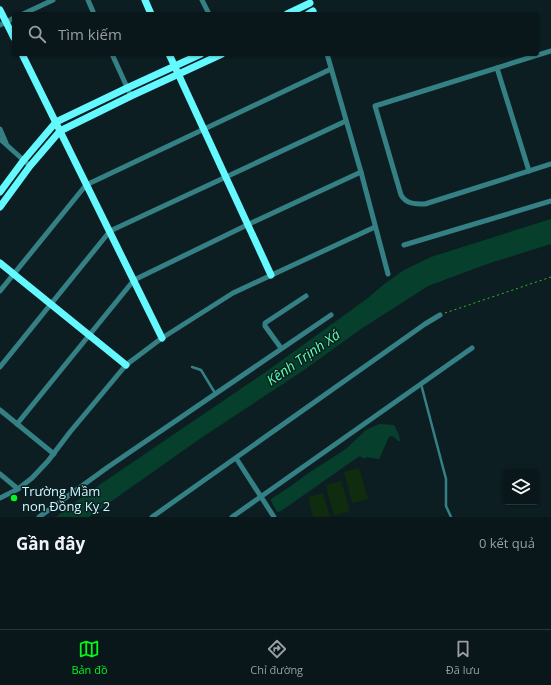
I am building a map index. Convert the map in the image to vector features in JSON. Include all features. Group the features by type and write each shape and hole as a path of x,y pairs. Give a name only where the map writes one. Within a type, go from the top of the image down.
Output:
{"street":[{"path":"27,12 47,1 53,0"},
{"path":"88,0 93,12"},
{"path":"145,0 150,12"},
{"path":"202,0 207,12"},
{"path":"291,12 310,2 312,12"},
{"path":"0,10 3,23 12,35"},
{"path":"539,56 551,52"},
{"path":"23,56 162,338"},
{"path":"113,56 131,96"},
{"path":"170,56 271,275"},
{"path":"0,192 23,160 56,122 197,56"},
{"path":"0,207 30,166 60,131 218,56"},
{"path":"327,56 361,172 388,274"},
{"path":"538,56 374,106 401,195 409,202 425,204 551,164"},
{"path":"497,68 528,171"},
{"path":"0,291 86,185 203,128 331,69"},
{"path":"0,366 110,231 346,121"},
{"path":"0,129 6,144"},
{"path":"0,139 30,166"},
{"path":"17,424 88,334 134,280 361,172"},
{"path":"404,245 551,201"},
{"path":"0,498 18,489 32,478 54,454 126,365 162,338 233,293 376,227"},
{"path":"0,263 126,365"},
{"path":"281,348 265,326 265,323 306,296"},
{"path":"152,517 440,314"},
{"path":"39,517 108,467 331,315"},
{"path":"232,517 472,348"},
{"path":"0,410 54,454"},
{"path":"236,458 274,517"},
{"path":"0,474 18,489"}],"lane":[{"path":"192,367 201,370 215,393"},
{"path":"421,384 446,479 446,506 451,517"}],"path":[{"path":"440,314 551,277"}],"shaded area":[{"path":"359,468 368,499 352,503 344,472"},
{"path":"341,481 350,511 334,516 326,485"},
{"path":"323,493 330,517 313,517 308,497"}],"water":[{"name":"Kênh Trịnh Xá","path":"551,219 551,244 487,264 428,286 361,329 304,370 201,438 89,517 56,517 89,492 267,371 404,270 431,257"},
{"path":"379,424 394,425 400,441 391,436 389,437 379,459 366,457 364,459 360,456 358,457 281,511 277,512 271,499 346,449 366,430"}],"place":[{"name":"Trường Mầm non Đồng Kỵ 2","path":"14,498"}]}
